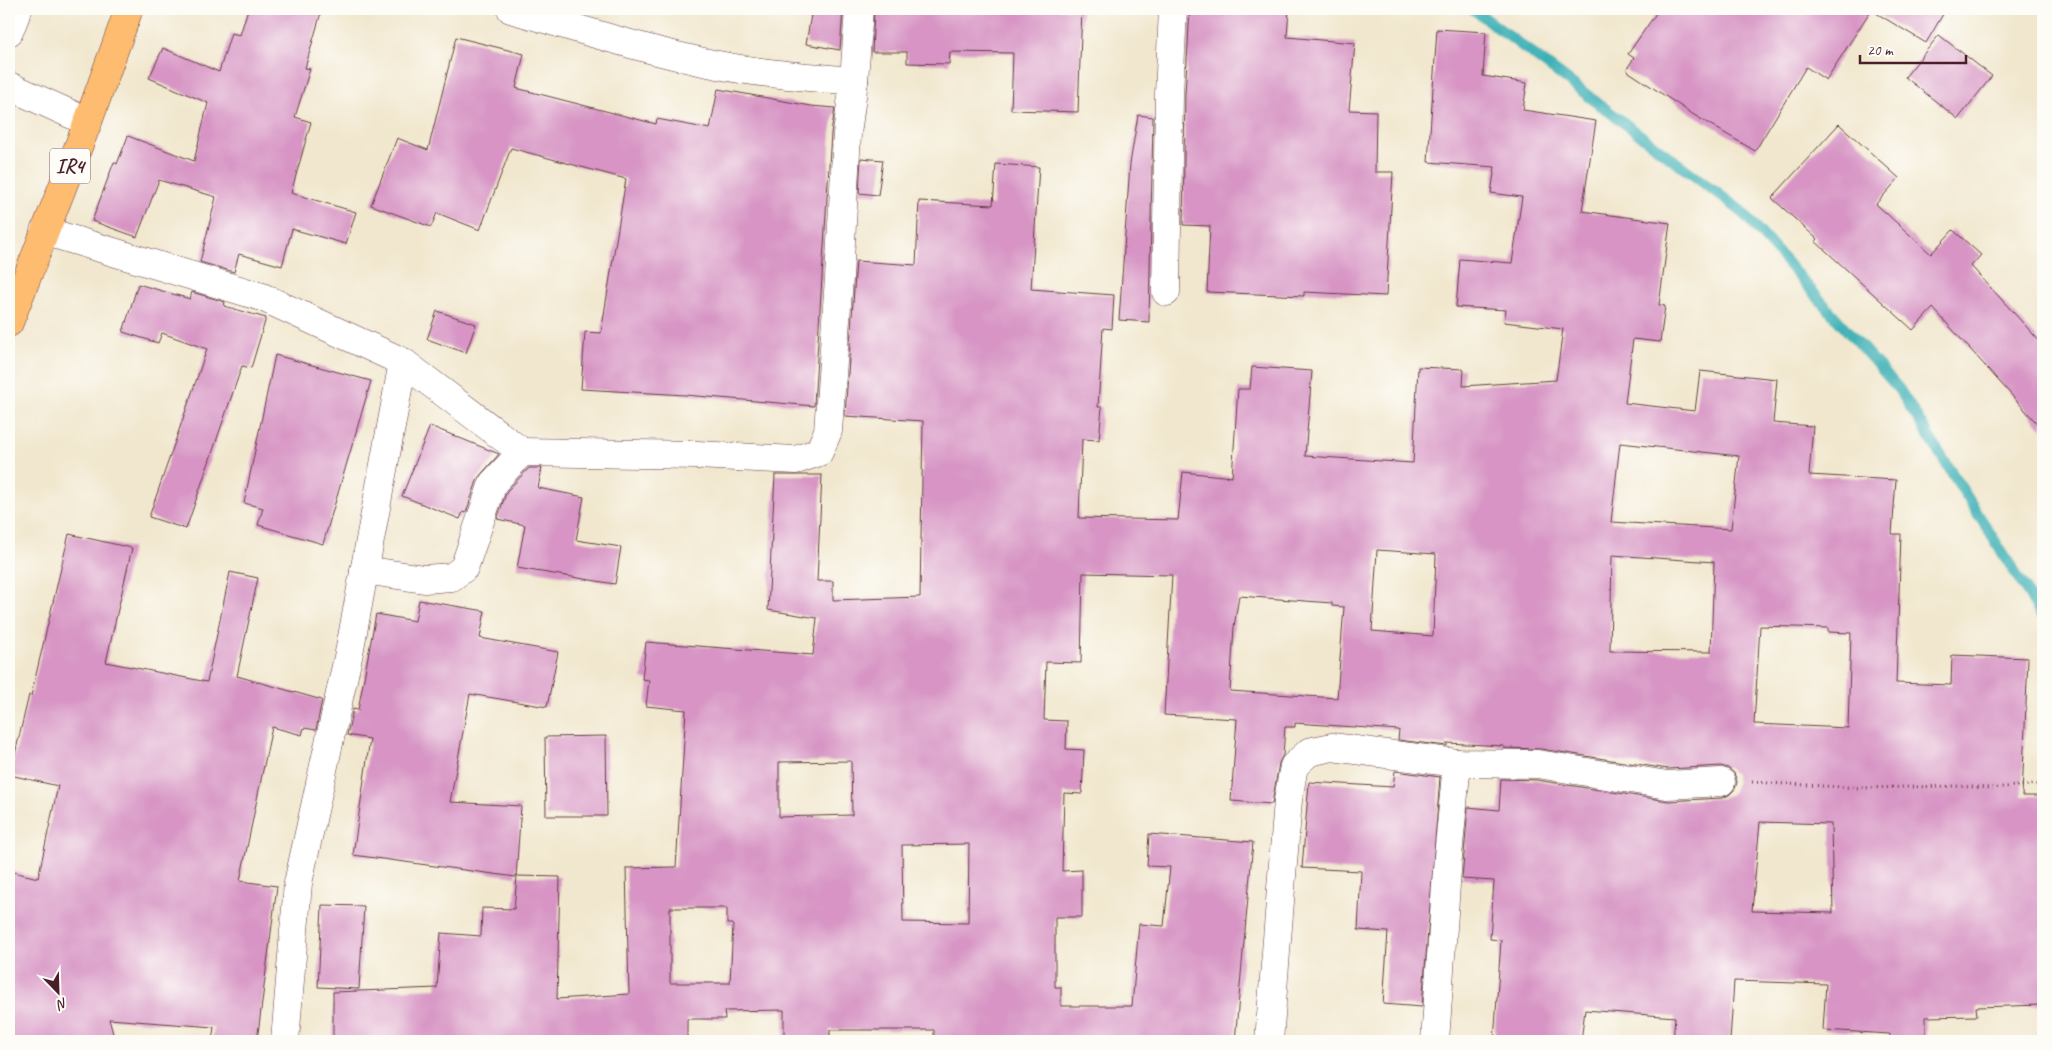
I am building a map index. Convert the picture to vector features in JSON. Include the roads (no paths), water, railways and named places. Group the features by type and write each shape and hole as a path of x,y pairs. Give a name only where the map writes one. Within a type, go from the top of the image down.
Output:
{"main road":[{"name":"IR4","path":"9,323 88,122 129,9"}],"street":[{"path":"9,32 18,9"},
{"path":"511,9 718,65 796,76 854,81"},
{"path":"44,231 262,297 403,362 522,452 697,455 796,460 819,452 828,431 847,134 854,81 859,9"},
{"path":"1166,292 1169,94 1173,9"},
{"path":"9,86 88,122"},
{"path":"285,1041 298,883 350,648 403,362"},
{"path":"364,570 424,579 452,578 464,568 493,483 522,452"},
{"path":"1269,1041 1288,800 1294,766 1310,752 1332,747 1457,763 1538,764 1667,785 1721,782"},
{"path":"1436,1041 1448,856 1457,763"}],"waterway":[{"path":"1473,9 1741,211 1899,389 2043,617"}]}
